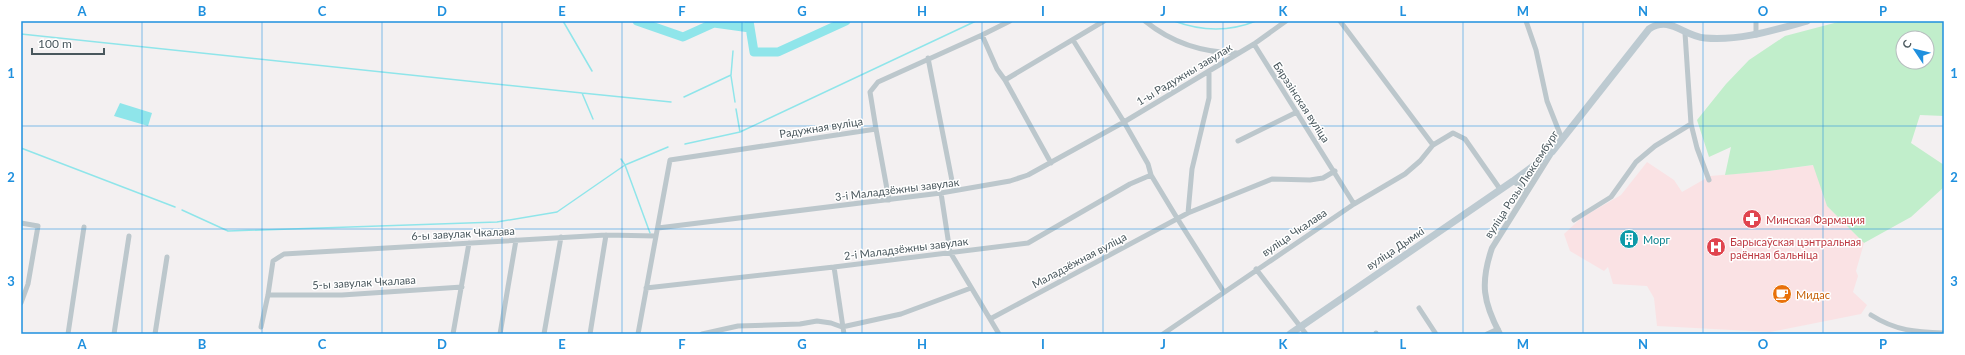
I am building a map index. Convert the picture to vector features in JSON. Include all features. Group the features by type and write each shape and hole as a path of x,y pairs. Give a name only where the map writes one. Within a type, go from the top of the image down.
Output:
{"main road":[{"path":"1685,33 1705,38 1735,38 1756,35 1807,21"},
{"name":"вуліца Розы Люксембург","path":"1552,152 1649,29 1656,24 1667,23 1685,33"},
{"name":"вуліца Дымкі","path":"1290,334 1513,181 1552,152"}],"street":[{"name":"Радужная вуліца","path":"658,228 670,160 876,129 870,92 878,82 928,58 982,36 1010,21"},
{"path":"1005,80 1104,21"},
{"path":"1145,21 1157,31 1186,45 1224,53 1239,53"},
{"path":"1254,44 1286,21"},
{"path":"1340,21 1433,145"},
{"path":"1526,21 1536,50 1547,101 1562,139"},
{"path":"1756,21 1756,35"},
{"path":"1685,33 1691,124 1697,148 1709,180"},
{"path":"982,36 997,69 1005,80 1051,162"},
{"path":"1073,40 1124,122 1148,164 1151,175 1224,292"},
{"name":"1-ы Радужны завулак","path":"1124,122 1254,44"},
{"name":"Бярэзінская вуліца","path":"1254,44 1335,171 1354,204"},
{"path":"928,58 954,191"},
{"path":"1188,213 1192,169 1209,98 1209,71"},
{"path":"1238,141 1297,112"},
{"name":"3-і Маладзёжны завулак","path":"658,228 889,200 1010,182 1028,175 1124,122"},
{"path":"1574,220 1611,197 1636,162 1655,146 1691,124"},
{"path":"876,129 889,200"},
{"name":"вуліца Чкалава","path":"1163,334 1256,269 1354,204 1404,174 1420,161 1433,145 1453,133 1461,136 1500,189"},
{"name":"вуліца Розы Люксембург","path":"1499,332 1487,305 1484,291 1485,271 1492,248 1552,152"},
{"name":"Маладзёжная вуліца","path":"990,319 1188,213 1272,179 1310,180 1323,178 1335,171"},
{"name":"2-і Маладзёжны завулак","path":"646,288 1028,243 1130,184 1151,175"},
{"path":"1513,181 1520,185 1526,192"},
{"path":"941,193 950,252 999,334"},
{"path":"21,223 38,226 28,284 21,303"},
{"path":"68,334 84,227"},
{"path":"638,334 658,228"},
{"path":"590,334 606,235"},
{"name":"6-ы завулак Чкалава","path":"268,295 273,261 284,254 561,237 606,235 656,236"},
{"path":"114,334 129,236"},
{"path":"544,334 561,237"},
{"path":"500,334 516,240"},
{"path":"453,334 469,243"},
{"path":"154,334 168,257"},
{"path":"834,267 844,334"},
{"path":"1256,269 1295,322 1306,334"},
{"name":"5-ы завулак Чкалава","path":"268,295 342,295 462,287"},
{"path":"702,334 738,326 800,324 817,321 831,323 842,327 901,314 971,288"},
{"path":"261,327 268,295"},
{"path":"1419,308 1436,334"},
{"path":"1871,316 1882,323 1908,331 1944,333"},
{"path":"1487,334 1499,332"}],"shaded area":[{"name":"Барысаўская цэнтральная раённая бальніца","path":"1647,162 1674,180 1682,192 1710,176 1769,171 1814,165 1827,206 1864,243 1856,271 1858,276 1853,292 1867,305 1861,314 1770,332 1657,326 1654,298 1647,286 1613,284 1608,267 1604,271 1570,251 1564,234 1581,218 1621,195"}],"green space":[{"path":"1842,21 1944,21 1944,116 1920,115 1911,143 1944,165 1944,187 1911,217 1864,243 1827,206 1813,165 1725,175 1731,147 1709,157 1697,120 1726,84 1749,60 1785,36"}],"water":[{"path":"120,103 152,113 148,126 114,116"}],"waterway":[{"path":"563,21 592,71"},
{"path":"637,21 683,37 714,23 750,28"},
{"path":"749,21 754,52 778,52 846,21"},
{"path":"740,132 976,21"},
{"path":"1174,21 1194,27 1215,29 1236,27 1256,21"},
{"path":"21,34 582,93"},
{"path":"684,97 731,75 733,51"},
{"path":"731,76 735,102"},
{"path":"593,119 582,93 671,102"},
{"path":"685,144 740,132 736,109"},
{"path":"621,159 625,165 668,147"},
{"path":"21,148 175,207"},
{"path":"182,210 228,231 497,222 557,212 625,165 650,233"}],"place":[{"name":"Минская Фармация","path":"1752,219"},
{"name":"Морг","path":"1629,239"},
{"name":"Барысаўская цэнтральная раённая бальніца","path":"1716,247"},
{"name":"Мидас","path":"1782,294"}]}
